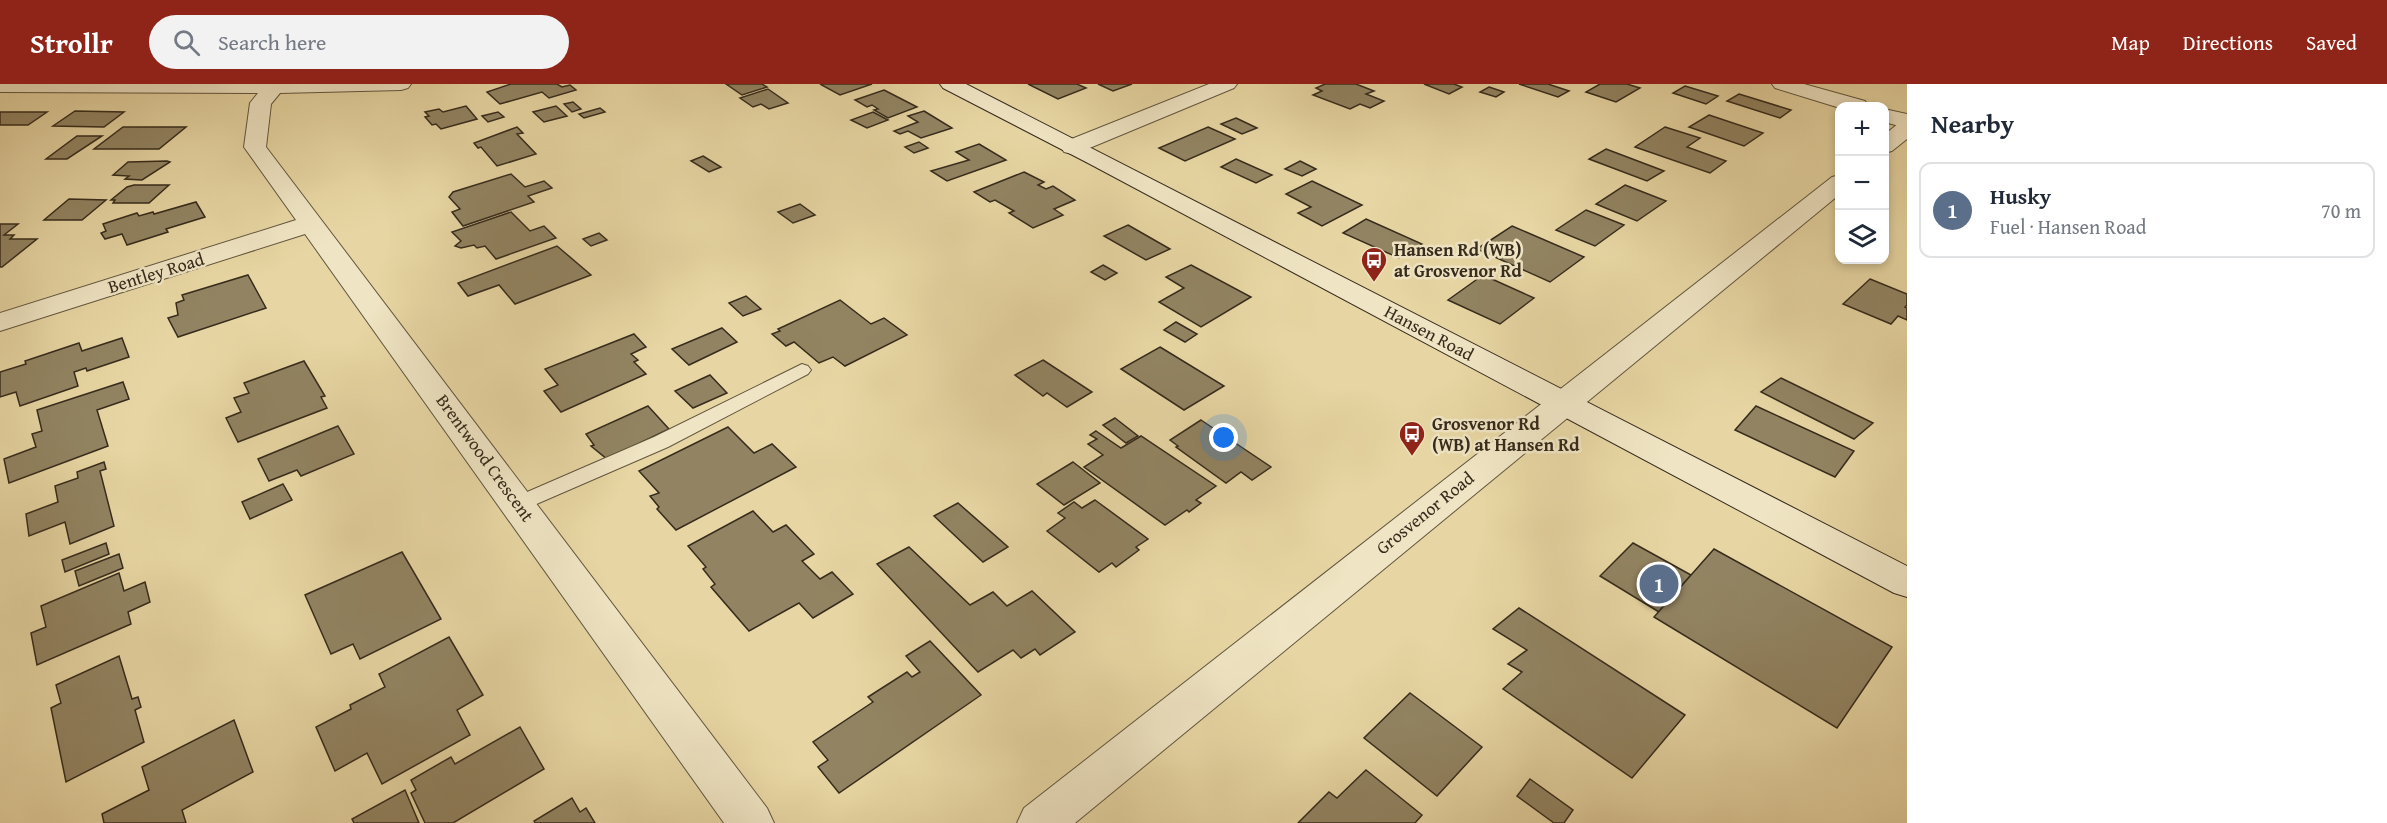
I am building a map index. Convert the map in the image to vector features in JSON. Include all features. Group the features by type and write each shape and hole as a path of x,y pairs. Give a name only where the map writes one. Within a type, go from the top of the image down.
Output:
{"street":[{"path":"0,86 274,87 401,84"},
{"name":"Hansen Road","path":"950,84 1907,583"},
{"path":"1072,147 1227,84"},
{"path":"1782,84 1843,102"},
{"name":"Brentwood Crescent","path":"274,87 261,102 255,147 751,823"},
{"path":"1889,116 1907,121"},
{"path":"1889,142 1907,128"},
{"name":"Grosvenor Road","path":"1040,823 1835,185"},
{"name":"Bentley Road","path":"0,322 312,223"}],"lane":[{"path":"518,504 661,442 802,370"}],"building":[{"path":"511,84 557,84 562,87 570,85 576,90 549,98 542,92 500,104 487,92"},
{"path":"726,84 762,84 767,87 742,95"},
{"path":"820,84 872,84 840,95"},
{"path":"1028,84 1077,84 1086,88 1058,99"},
{"path":"1098,84 1132,84 1113,91"},
{"path":"1325,84 1356,84 1374,91 1366,94 1384,101 1370,108 1360,104 1350,109 1313,95 1322,91 1316,88"},
{"path":"1424,84 1454,84 1462,87 1449,94"},
{"path":"1519,84 1548,84 1569,91 1558,97"},
{"path":"1600,84 1627,84 1640,88 1616,102 1586,92"},
{"path":"1685,86 1718,96 1706,104 1673,93"},
{"path":"1489,87 1504,92 1496,97 1480,92"},
{"path":"768,89 788,103 769,109 761,104 753,107 740,98"},
{"path":"884,90 917,107 888,118 874,110 878,109 872,105 867,107 855,100"},
{"path":"1739,94 1791,110 1780,118 1727,101"},
{"path":"573,102 581,109 572,112 564,104"},
{"path":"466,106 477,119 441,129 436,124 432,125 425,117 429,116 425,112 439,109 443,112"},
{"path":"556,106 567,116 544,122 533,112"},
{"path":"600,108 605,112 584,118 579,114"},
{"path":"75,111 124,112 104,127 53,126"},
{"path":"924,111 952,128 921,138 908,131 900,134 894,131 918,122 908,116"},
{"path":"0,112 47,112 28,125 0,125"},
{"path":"498,112 504,117 488,122 482,116"},
{"path":"873,112 888,120 867,128 851,120"},
{"path":"1709,115 1763,133 1744,146 1689,127"},
{"path":"1236,118 1257,128 1242,134 1221,124"},
{"path":"123,127 186,127 159,149 94,149"},
{"path":"517,127 523,133 517,134 536,154 497,166 481,147 478,148 474,143"},
{"path":"1208,127 1235,139 1185,161 1159,148"},
{"path":"1665,127 1700,138 1687,147 1726,161 1710,173 1635,147"},
{"path":"77,136 102,136 67,159 46,159"},
{"path":"919,142 928,148 914,153 905,147"},
{"path":"979,144 1006,160 947,181 931,171 969,160 956,152"},
{"path":"1606,149 1664,171 1647,181 1589,159"},
{"path":"703,156 721,167 709,172 691,161"},
{"path":"1236,159 1272,175 1256,183 1221,167"},
{"path":"1300,161 1316,169 1302,176 1285,169"},
{"path":"128,162 170,162 142,180 125,179 129,176 113,175"},
{"path":"1024,172 1044,182 1038,185 1046,189 1053,186 1075,200 1054,209 1063,215 1033,228 1009,213 1014,211 995,200 990,202 974,192"},
{"path":"511,174 525,187 544,181 552,188 528,196 534,202 463,226 452,212 460,209 449,197 453,192"},
{"path":"1312,181 1362,205 1322,226 1298,213 1311,207 1286,194"},
{"path":"169,185 149,203 113,203 115,200 111,200 127,187"},
{"path":"1625,185 1666,201 1637,221 1596,204"},
{"path":"69,199 106,200 82,220 44,220"},
{"path":"196,202 205,217 166,229 168,232 127,245 122,234 105,239 101,233 106,231 103,224 115,220 137,213 139,216 153,212 154,214"},
{"path":"800,204 815,215 793,223 778,212"},
{"path":"1586,210 1624,225 1595,246 1556,230"},
{"path":"511,212 530,231 544,226 556,238 496,259 485,246 477,248 474,245 461,248 455,246 461,241 452,232"},
{"path":"1366,219 1422,244 1399,258 1343,233"},
{"path":"0,224 18,224 4,235 14,235 10,239 37,239 2,267 0,267"},
{"path":"1128,225 1170,249 1146,260 1104,236"},
{"path":"1512,226 1584,257 1550,282 1477,249"},
{"path":"599,233 607,240 591,246 583,239"},
{"path":"557,246 591,275 515,304 499,285 468,296 458,283"},
{"path":"1103,265 1117,273 1105,280 1091,272"},
{"path":"1191,265 1251,297 1201,327 1159,302 1184,288 1166,277"},
{"path":"248,275 266,308 178,337 168,318 178,315 176,303 184,300 182,295"},
{"path":"1483,275 1534,298 1500,324 1448,300"},
{"path":"1870,279 1907,294 1905,307 1907,308 1907,320 1898,316 1891,324 1843,304"},
{"path":"746,296 761,309 743,316 729,303"},
{"path":"840,300 871,324 884,318 907,335 845,366 833,357 819,363 794,342 786,346 772,334 780,331 778,329"},
{"path":"1176,322 1197,334 1185,342 1164,330"},
{"path":"722,328 737,342 689,365 672,349"},
{"path":"634,334 646,347 631,354 638,360 634,362 646,374 561,412 544,391 558,385 545,369"},
{"path":"122,338 129,357 87,371 86,368 74,372 78,386 20,406 16,392 0,397 0,372 79,343 82,351"},
{"path":"1160,347 1224,386 1184,410 1121,369"},
{"path":"1043,360 1092,392 1067,407 1047,393 1043,396 1015,375"},
{"path":"304,361 325,396 321,397 327,408 238,442 226,418 241,412 234,398 249,393 244,383"},
{"path":"710,375 727,393 693,408 675,391"},
{"path":"1781,378 1873,423 1854,439 1761,392"},
{"path":"123,382 129,399 97,410 108,446 9,483 4,459 36,447 32,434 42,431 37,410"},
{"path":"648,406 669,429 607,459 591,446 594,445 586,434"},
{"path":"1756,406 1854,451 1835,477 1735,430"},
{"path":"1115,418 1138,436 1126,443 1103,425"},
{"path":"1201,420 1271,467 1252,480 1241,472 1226,483 1176,447 1178,446 1170,440"},
{"path":"338,426 354,454 301,476 297,470 269,481 258,459"},
{"path":"728,427 754,453 772,444 796,467 676,530 657,509 659,507 650,496 659,493 639,471"},
{"path":"1096,431 1121,448 1141,436 1216,486 1196,500 1201,503 1165,525 1084,467 1103,455 1088,444 1097,439 1090,435"},
{"path":"104,462 106,469 100,471 114,526 70,544 65,522 29,536 26,514 58,502 55,486 78,478 77,472"},
{"path":"1073,462 1100,483 1064,505 1037,484"},
{"path":"283,484 292,500 250,519 242,502"},
{"path":"1095,500 1148,539 1136,547 1139,550 1116,567 1112,563 1099,572 1047,531 1065,518 1058,513 1074,502 1082,508"},
{"path":"958,503 1008,547 983,562 934,516"},
{"path":"753,511 773,532 786,525 814,554 802,561 820,579 832,572 853,594 813,618 799,603 749,631 711,587 715,584 703,569 706,567 688,546"},
{"path":"106,543 109,554 65,572 62,560"},
{"path":"1633,543 1691,575 1659,612 1600,576"},
{"path":"909,547 970,605 993,592 1007,606 1032,591 1075,632 1040,655 1035,649 1021,658 1013,650 978,672 877,564"},
{"path":"1714,549 1892,647 1837,728 1654,617"},
{"path":"402,552 441,619 360,659 353,644 331,654 305,595"},
{"path":"119,554 123,568 79,586 75,571"},
{"path":"119,573 124,591 145,582 150,602 128,612 131,624 37,665 31,633 46,627 41,606"},
{"path":"1519,608 1685,715 1632,778 1503,689 1522,672 1508,664 1527,650 1493,629"},
{"path":"449,637 483,695 457,710 470,735 382,784 367,753 335,771 316,727 351,709 350,705 385,687 379,674"},
{"path":"930,641 981,695 839,793 818,767 828,760 813,742 873,702 868,697 907,672 912,677 920,672 906,656"},
{"path":"119,656 132,699 138,697 141,707 135,710 144,742 66,782 51,708 61,703 56,685"},
{"path":"1410,693 1482,747 1437,796 1364,738"},
{"path":"234,720 253,772 182,810 186,823 104,823 102,814 149,790 142,767"},
{"path":"520,727 544,769 453,823 425,823 411,793 416,790 411,780 451,757 455,764"},
{"path":"1366,770 1422,815 1415,823 1298,823 1329,792 1337,798"},
{"path":"1530,779 1573,810 1564,823 1554,823 1517,796"},
{"path":"405,790 419,823 354,823 352,819"},
{"path":"572,798 580,812 586,808 595,823 535,823 534,821"}],"place":[{"name":"Hansen Rd (WB) at Grosvenor Rd","path":"1374,283"},
{"name":"Grosvenor Rd (WB) at Hansen Rd","path":"1412,457"},
{"name":"Husky","path":"1659,584"}]}
